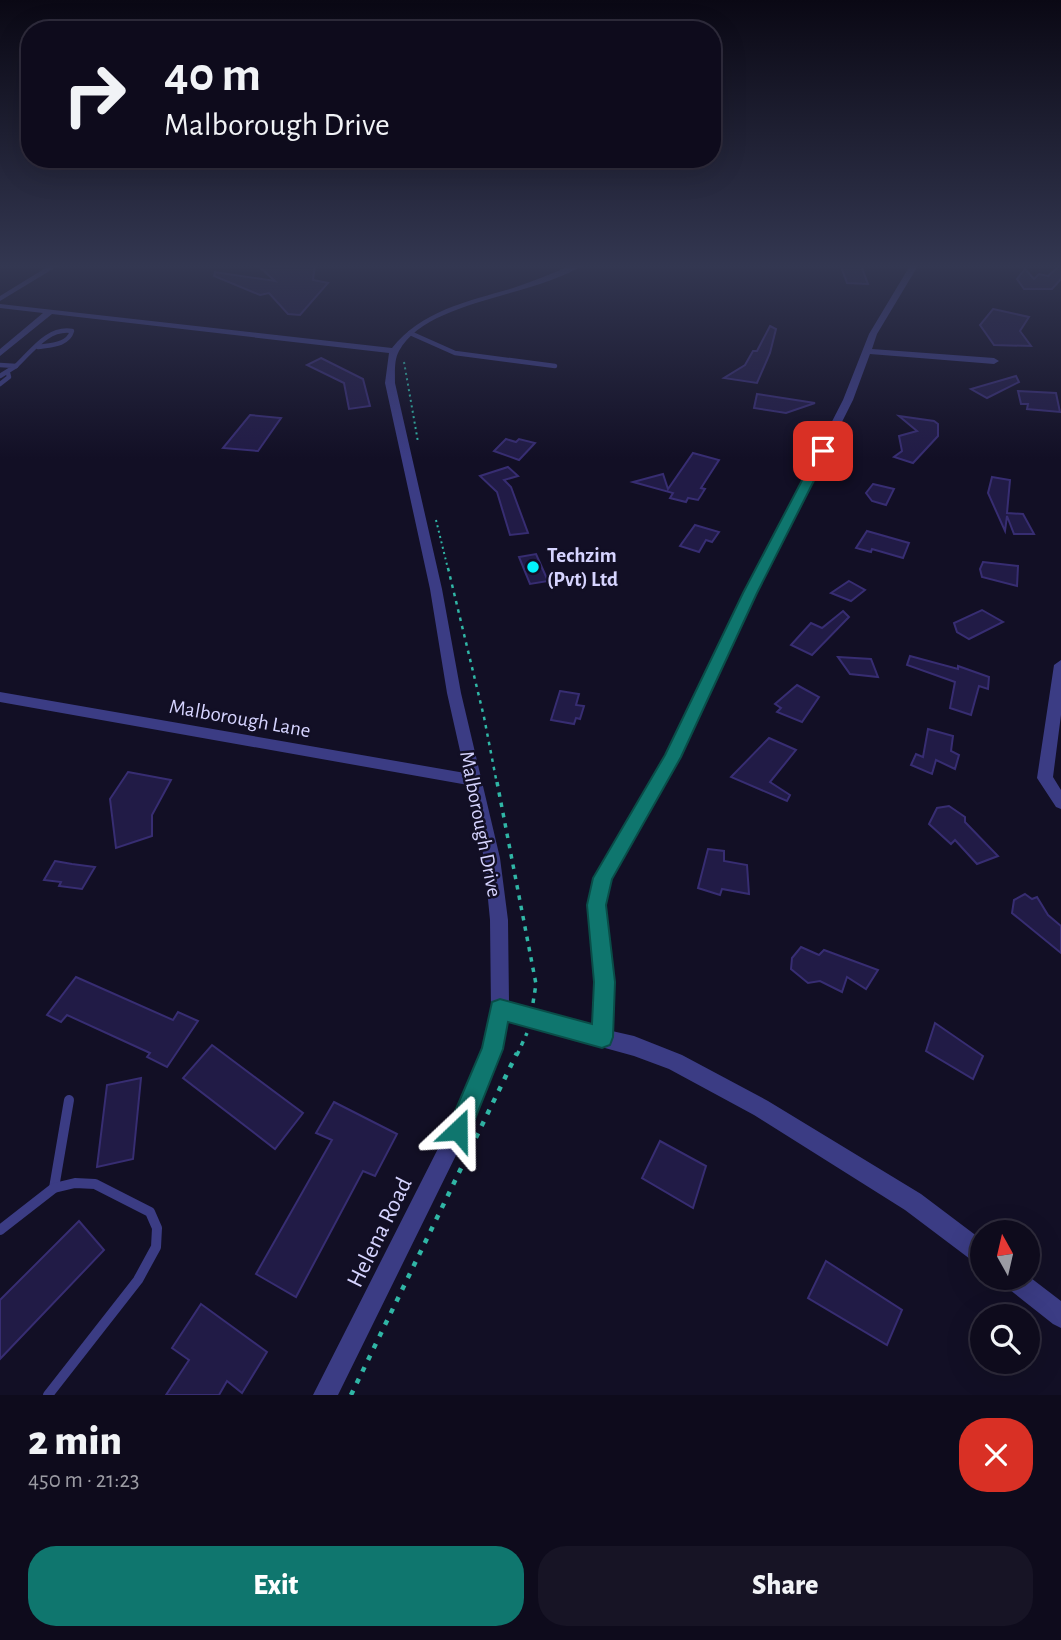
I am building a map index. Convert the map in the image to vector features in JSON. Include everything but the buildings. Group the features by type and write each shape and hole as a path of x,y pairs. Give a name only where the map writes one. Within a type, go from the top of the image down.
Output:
{"street":[{"path":"0,353 29,329"},
{"path":"201,329 394,351 417,329"},
{"path":"602,1037 605,982 596,905 603,878 672,757 750,593 848,400 865,351 878,329"},
{"name":"Malborough Drive","path":"394,351 390,383 436,589 473,780 492,858 499,920 500,1010"},
{"path":"865,351 994,360"},
{"path":"1061,665 1045,778 1061,803"},
{"name":"Malborough Lane","path":"0,697 473,780"},
{"path":"500,1010 602,1037 675,1062 761,1108 913,1202 970,1245"},
{"name":"Helena Road","path":"325,1395 458,1130 492,1049 500,1010"},
{"path":"1028,1290 1061,1317"}],"lane":[{"path":"0,376 9,373 16,366 56,331 72,331 64,342 38,347"},
{"path":"410,333 455,353 555,366"},
{"path":"0,365 16,366"},
{"path":"0,384 9,377 9,373"},
{"path":"54,1188 69,1100"},
{"path":"0,1230 54,1188 75,1183 95,1184 150,1212 157,1228 156,1247 138,1280 48,1395"}],"place":[{"name":"Techzim (Pvt) Ltd","path":"533,567"}],"route":[{"path":"458,1130 492,1049 500,1010 602,1037 605,982 597,926 598,891 672,757 750,593 823,451"}]}
